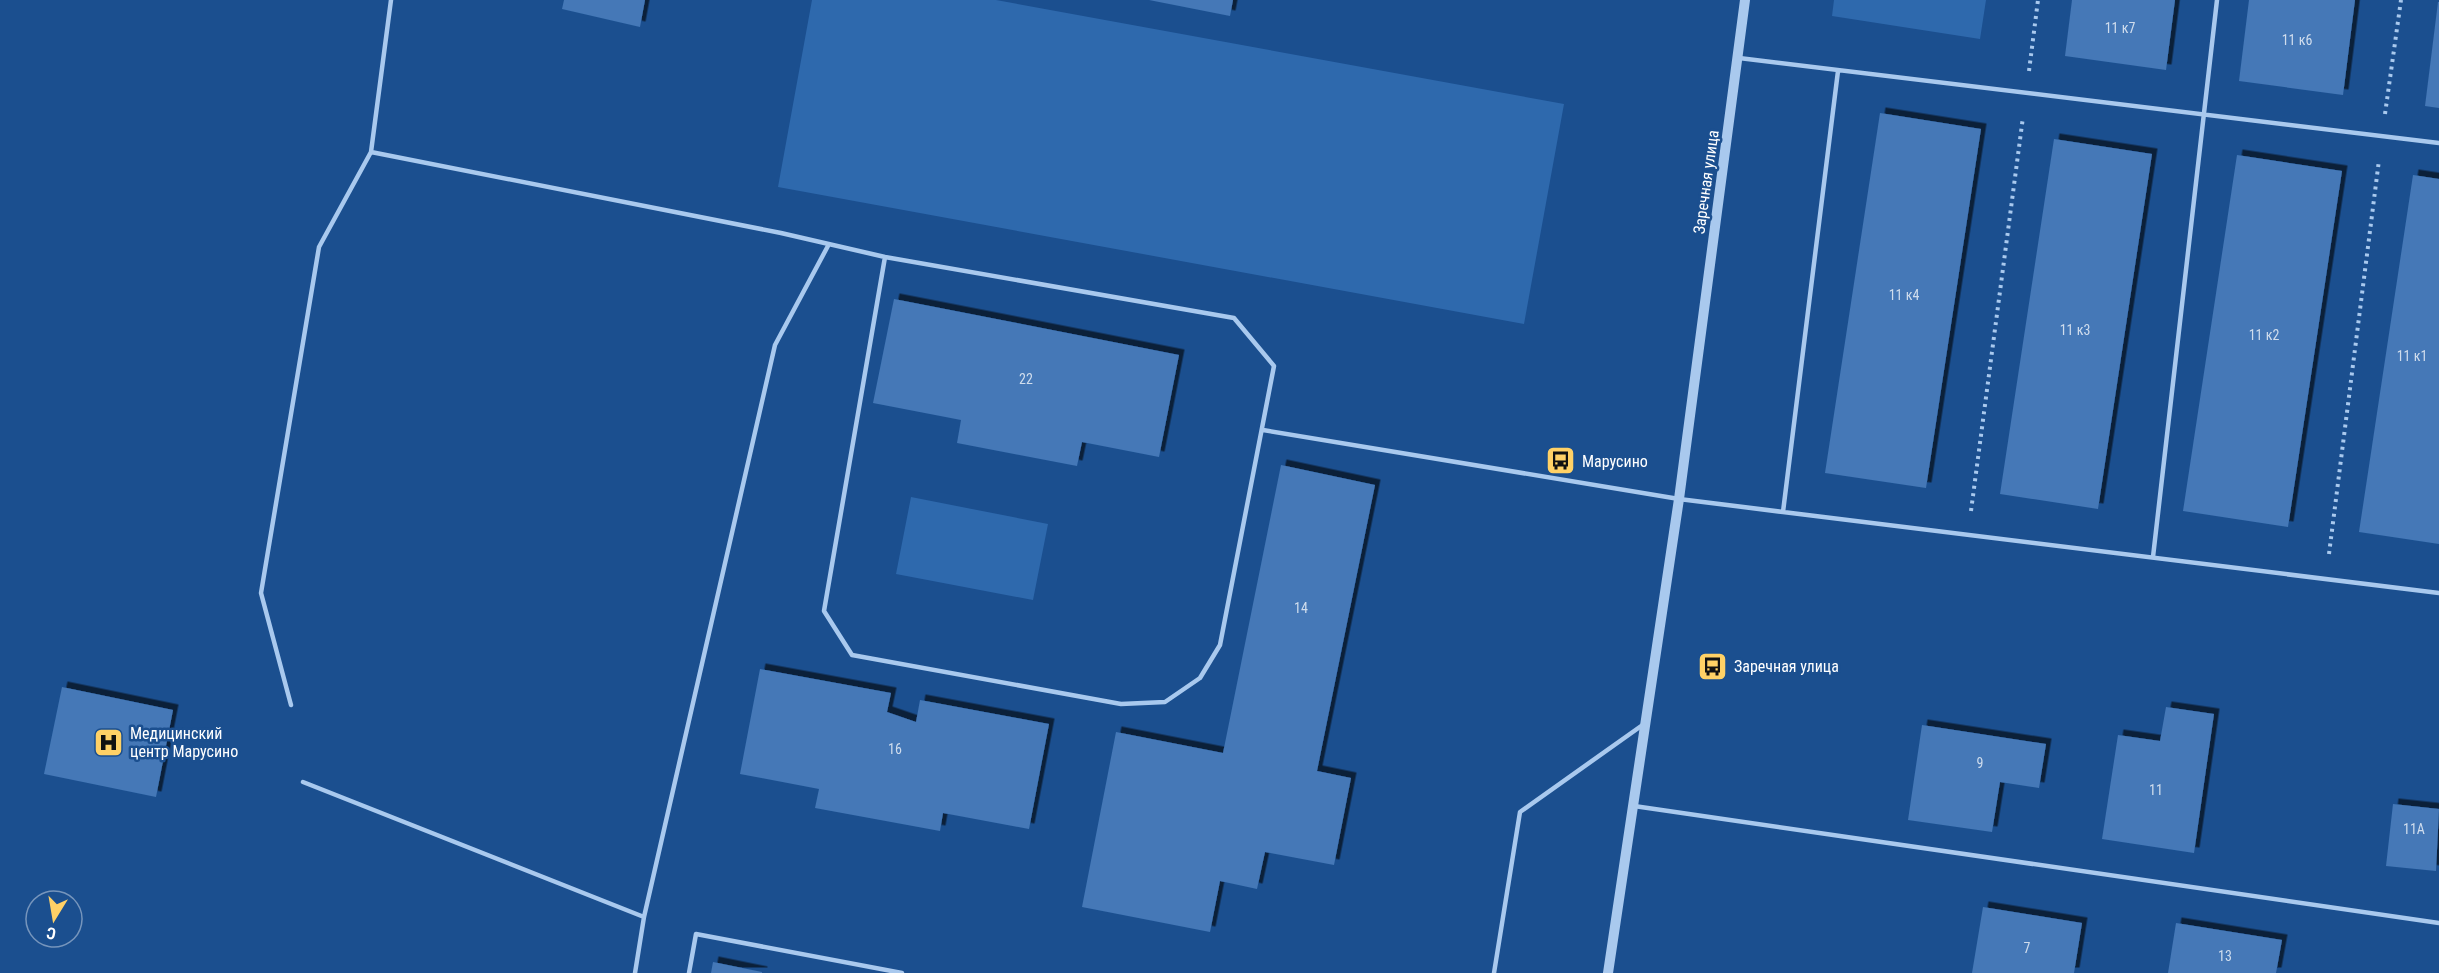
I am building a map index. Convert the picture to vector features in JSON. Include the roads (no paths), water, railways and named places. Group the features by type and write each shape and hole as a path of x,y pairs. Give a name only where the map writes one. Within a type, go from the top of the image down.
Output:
{"street":[{"name":"Заречная улица","path":"1608,973 1679,499 1745,0"}],"lane":[{"path":"291,705 261,593 319,248 371,152 392,0"},
{"path":"2153,557 2217,0"},
{"path":"1737,58 2439,143"},
{"path":"1783,512 1838,71"},
{"path":"371,152 885,257 1234,318 1274,366 1220,645 1200,678 1165,702 1121,704 852,655 824,611 885,257"},
{"path":"635,973 644,917 775,345 829,244"},
{"path":"1263,430 1679,499 2439,593"},
{"path":"1494,973 1520,812 1646,723"},
{"path":"303,782 644,917"},
{"path":"1632,806 2439,924"},
{"path":"689,973 696,934 902,973"}],"place":[{"name":"Марусино","path":"1561,461"},
{"name":"Заречная улица","path":"1713,666"},
{"name":"Медицинский центр Марусино","path":"109,742"}]}
